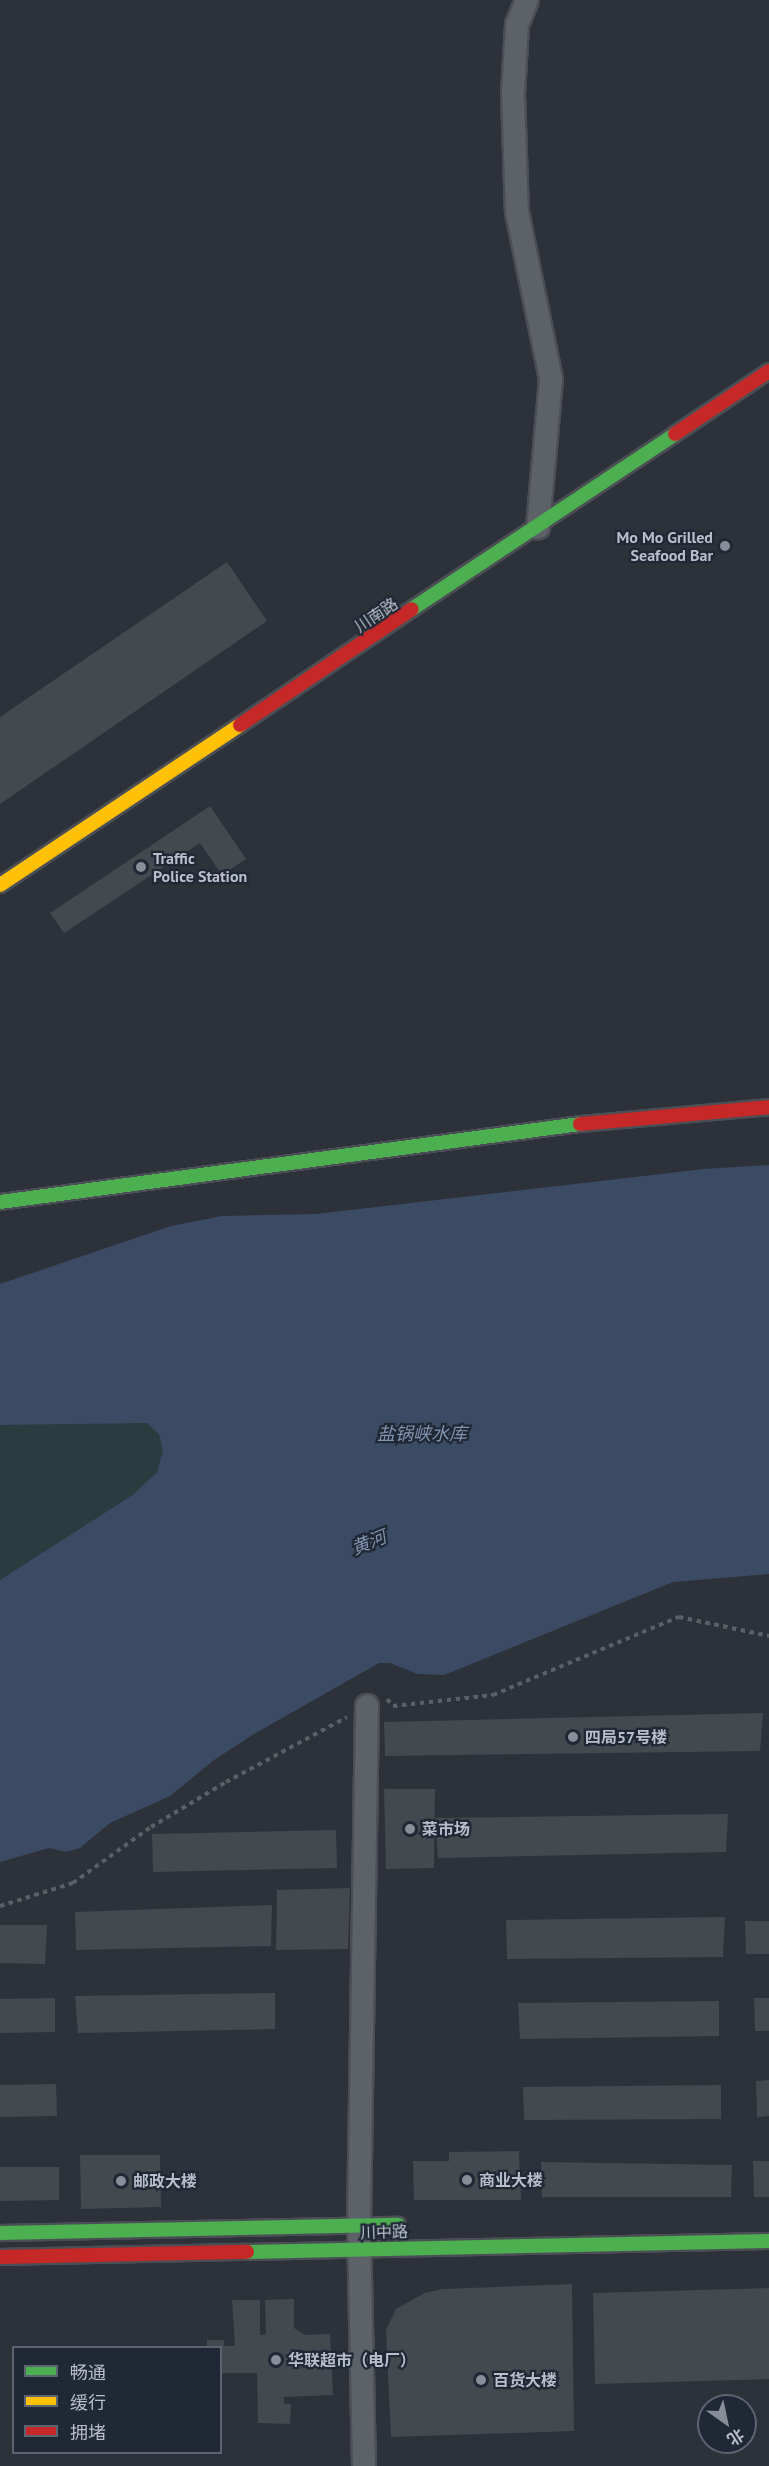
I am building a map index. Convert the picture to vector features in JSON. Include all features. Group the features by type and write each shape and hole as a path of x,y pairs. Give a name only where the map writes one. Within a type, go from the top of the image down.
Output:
{"street":[{"path":"527,0 517,25 513,94 518,212 551,379 538,527"},
{"name":"川南路","path":"0,885 769,371"},
{"path":"0,1202 616,1119 769,1107"},
{"path":"364,2466 359,2226 367,1706"},
{"name":"川中路","path":"0,2233 418,2225"},
{"name":"川中路","path":"0,2256 769,2241"}],"shaded area":[{"path":"147,1423 159,1433 163,1451 157,1472 134,1494 0,1580 0,1425"}],"water":[{"name":"盐锅峡水库","path":"769,1165 769,1574 673,1582 444,1675 418,1674 390,1663 379,1663 254,1734 214,1760 170,1796 110,1823 80,1848 66,1852 49,1848 0,1862 0,1580 134,1494 157,1472 163,1451 159,1434 147,1423 0,1425 0,1284 171,1226 222,1216 316,1214 704,1169"}],"building":[{"path":"227,562 267,621 0,804 0,717"},
{"name":"Traffic Police Station","path":"210,806 246,859 222,875 200,843 64,933 50,913"},
{"name":"四局57号楼","path":"763,1713 760,1751 385,1756 384,1722"},
{"name":"菜市场","path":"384,1789 435,1789 434,1868 386,1869"},
{"path":"728,1814 726,1852 438,1858 435,1818"},
{"path":"336,1830 337,1868 153,1872 152,1834"},
{"path":"350,1888 348,1949 276,1950 277,1890"},
{"path":"272,1905 271,1946 76,1950 75,1912"},
{"path":"725,1917 723,1957 507,1959 506,1920"},
{"path":"745,1921 769,1921 769,1954 746,1954"},
{"path":"0,1925 47,1925 45,1964 0,1963"},
{"path":"275,1993 275,2029 78,2033 75,1996"},
{"path":"55,1998 55,2032 0,2033 0,1999"},
{"path":"754,1998 769,1998 769,2031 755,2031"},
{"path":"719,2001 719,2036 520,2039 518,2003"},
{"path":"769,2080 769,2116 757,2117 756,2081"},
{"path":"56,2084 57,2116 0,2117 0,2085"},
{"path":"721,2085 721,2119 524,2120 523,2087"},
{"name":"商业大楼","path":"519,2151 521,2200 414,2200 413,2161 449,2161 449,2152"},
{"name":"邮政大楼","path":"80,2155 160,2155 161,2207 81,2209"},
{"path":"753,2161 769,2161 769,2197 754,2197"},
{"path":"541,2162 732,2165 731,2197 542,2197"},
{"path":"0,2167 59,2167 59,2200 0,2201"},
{"name":"百货大楼","path":"572,2284 574,2431 391,2437 386,2330 396,2309 425,2293 442,2289"},
{"path":"769,2288 769,2379 595,2384 593,2293"},
{"name":"华联超市（电厂）","path":"294,2299 294,2328 305,2335 330,2334 333,2395 284,2397 284,2404 291,2404 290,2424 258,2423 257,2373 222,2373 222,2346 207,2346 207,2340 224,2340 224,2346 235,2346 232,2300 260,2300 260,2335 266,2334 265,2300"}],"traffic: fast":[{"path":"412,609 675,434"},
{"path":"0,1202 580,1124"},
{"path":"0,2233 398,2225"},
{"path":"247,2252 769,2241"}],"traffic: slow":[{"path":"0,885 240,725"}],"traffic: jam":[{"path":"675,434 769,371"},
{"path":"240,725 412,609"},
{"path":"580,1124 769,1107"},
{"path":"0,2257 247,2252"}],"place":[{"name":"Mo Mo Grilled Seafood Bar","path":"725,546"},
{"name":"Traffic Police Station","path":"141,867"},
{"name":"四局57号楼","path":"573,1737"},
{"name":"菜市场","path":"410,1829"},
{"name":"商业大楼","path":"467,2180"},
{"name":"邮政大楼","path":"121,2181"},
{"name":"华联超市（电厂）","path":"276,2360"},
{"name":"百货大楼","path":"481,2380"}],"water label":[{"name":"黄河","path":"369,1543"}]}
